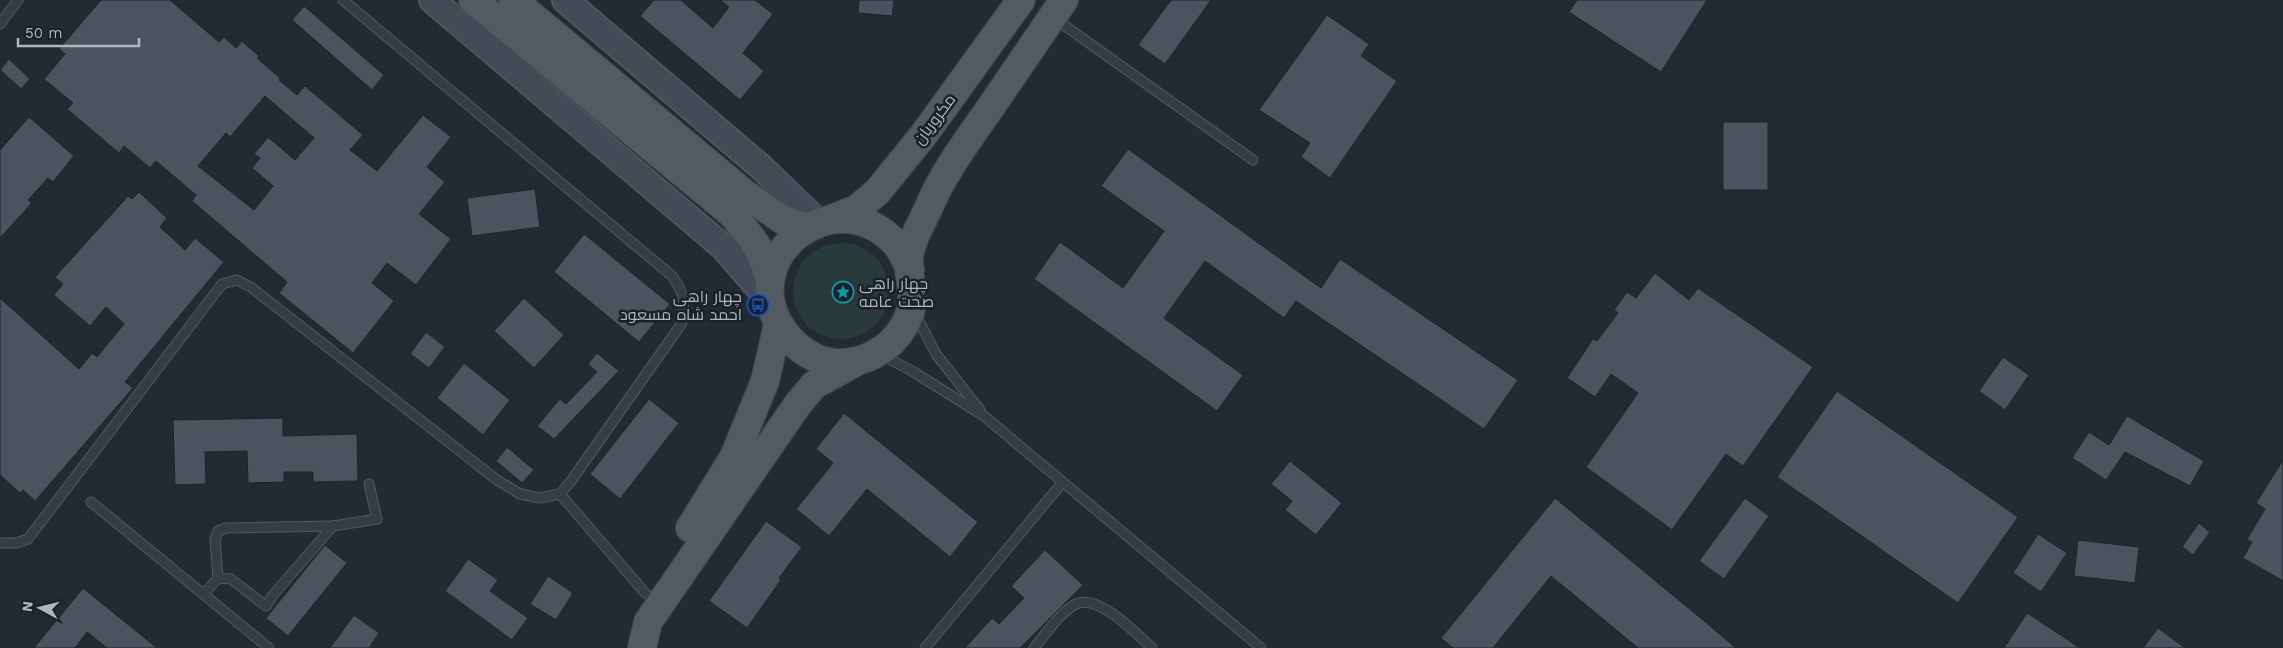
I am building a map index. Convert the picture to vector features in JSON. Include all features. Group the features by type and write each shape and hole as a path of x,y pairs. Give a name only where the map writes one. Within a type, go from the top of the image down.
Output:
{"main road":[{"path":"432,0 723,247 773,302"},
{"path":"473,0 731,213 756,242 766,263 773,302 792,344 812,357 836,363 869,357"},
{"path":"513,0 745,194 784,221 818,223 856,220 879,229 898,246 910,269"},
{"path":"565,0 761,167 818,223"},
{"name":"مکروریان","path":"818,223 857,209 878,191 925,134 1021,0"},
{"path":"642,648 648,622 798,404 814,385 869,357 893,341 904,325 911,307 913,288 910,251 929,207 950,168 1058,9"},
{"path":"625,648 630,625 646,594 734,457 765,381 776,260 789,242 818,223"}],"lane":[{"path":"0,24 18,0"},
{"path":"0,543 16,544 28,539 222,284 237,280 252,288 497,480 520,494 539,498 560,494 572,481 682,323 685,304 682,289 672,276 343,0"},
{"path":"1058,9 1253,160"},
{"path":"911,307 936,354 984,416"},
{"path":"869,357 912,371 984,416 1261,648"},
{"path":"925,648 1062,483"},
{"path":"204,594 218,578 215,540 218,531 226,528 333,526 377,519 369,484"},
{"path":"560,494 646,594"},
{"path":"91,502 269,648"},
{"path":"218,578 231,579 266,606 273,595 333,526"},
{"path":"1034,648 1064,613 1076,604 1091,603 1110,611 1152,648"}],"shaded area":[{"path":"841,243 860,246 875,257 886,272 889,291 886,310 875,325 860,336 841,339 822,336 807,325 796,310 793,291 796,272 807,257 822,246"}],"building":[{"path":"101,0 170,0 219,42 224,37 236,48 242,41 259,56 257,58 280,78 279,80 297,95 305,86 363,135 350,150 377,171 423,115 451,137 427,167 445,182 419,214 451,239 416,285 387,263 372,283 394,301 353,353 279,293 287,282 192,201 196,195 156,161 150,168 124,146 119,153 67,109 73,103 44,79 65,54 59,49","holes":["265,96 314,138 295,160 268,137 254,154 260,158 252,168 273,186 254,210 198,166 226,133 230,137"]},
{"path":"654,0 681,0 713,28 729,7 720,0 755,0 773,14 743,53 764,71 740,100 640,16"},
{"path":"859,0 894,0 892,16 858,13"},
{"path":"1171,0 1211,0 1165,64 1138,45"},
{"path":"1577,0 1707,0 1661,72 1569,12"},
{"path":"304,6 384,75 372,90 292,20"},
{"path":"1327,15 1369,44 1361,56 1397,81 1330,178 1301,157 1310,143 1259,110"},
{"path":"9,59 30,79 21,89 0,70"},
{"path":"29,117 74,156 53,182 48,178 28,200 32,203 0,238 0,150"},
{"path":"1723,122 1768,122 1768,190 1723,190"},
{"path":"1128,149 1321,288 1340,259 1518,380 1484,429 1296,301 1284,318 1205,261 1164,318 1243,375 1217,411 1034,279 1060,242 1123,288 1164,231 1101,186"},
{"path":"535,189 540,227 472,236 467,198"},
{"path":"139,192 167,218 160,227 185,250 195,238 224,262 125,382 133,388 35,501 23,490 20,493 0,475 0,298 79,369 92,353 97,357 124,324 106,307 90,326 54,295 63,284 55,277 128,196 132,199"},
{"path":"584,234 670,304 639,342 554,272"},
{"path":"1655,273 1689,300 1698,288 1813,367 1743,466 1726,454 1672,530 1586,467 1638,393 1611,374 1595,397 1567,378 1593,339 1597,341 1618,313 1614,310 1627,292 1636,298"},
{"path":"524,298 564,335 534,368 494,331"},
{"path":"426,332 445,347 429,368 410,354"},
{"path":"597,353 619,371 554,439 537,426 560,399 566,404 597,372 588,364"},
{"path":"2003,357 2029,375 2005,410 1979,391"},
{"path":"464,363 510,400 483,435 437,398"},
{"path":"1837,391 2018,517 1958,603 1777,477"},
{"path":"649,399 679,423 620,499 590,474"},
{"path":"844,413 978,522 950,557 867,489 829,536 796,509 833,463 816,449"},
{"path":"2127,416 2204,461 2190,486 2125,452 2106,480 2072,458 2089,432 2109,445"},
{"path":"283,418 283,436 357,434 358,481 313,482 313,472 284,472 284,482 248,483 247,451 205,452 206,484 175,485 173,420"},
{"path":"507,447 534,470 522,483 496,461"},
{"path":"2283,460 2283,581 2243,558 2252,542 2247,539 2265,509 2256,503"},
{"path":"1290,461 1342,503 1316,535 1285,510 1292,501 1271,484"},
{"path":"1555,498 1736,648 1638,648 1551,576 1493,648 1453,648 1441,638"},
{"path":"1745,498 1769,516 1724,579 1699,561"},
{"path":"766,521 802,547 779,578 781,580 747,628 709,601"},
{"path":"2199,523 2210,532 2193,555 2182,547"},
{"path":"2038,534 2067,553 2041,592 2013,573"},
{"path":"2078,540 2139,547 2135,583 2074,576"},
{"path":"325,545 347,563 288,636 266,618"},
{"path":"1045,550 1083,585 1020,648 965,648 992,618 999,624 1024,598 1011,586"},
{"path":"468,559 498,580 490,591 528,618 512,640 445,591"},
{"path":"548,576 573,593 556,620 530,604"},
{"path":"83,588 157,648 107,648 87,632 75,648 34,648"},
{"path":"2027,613 2080,648 2004,648"},
{"path":"354,615 379,633 369,648 330,648"},
{"path":"2158,628 2185,648 2143,648"}],"place":[{"name":"چهار راهی صحت عامه","path":"843,292"},
{"name":"چهار راهی احمد شاه مسعود","path":"758,305"}]}
